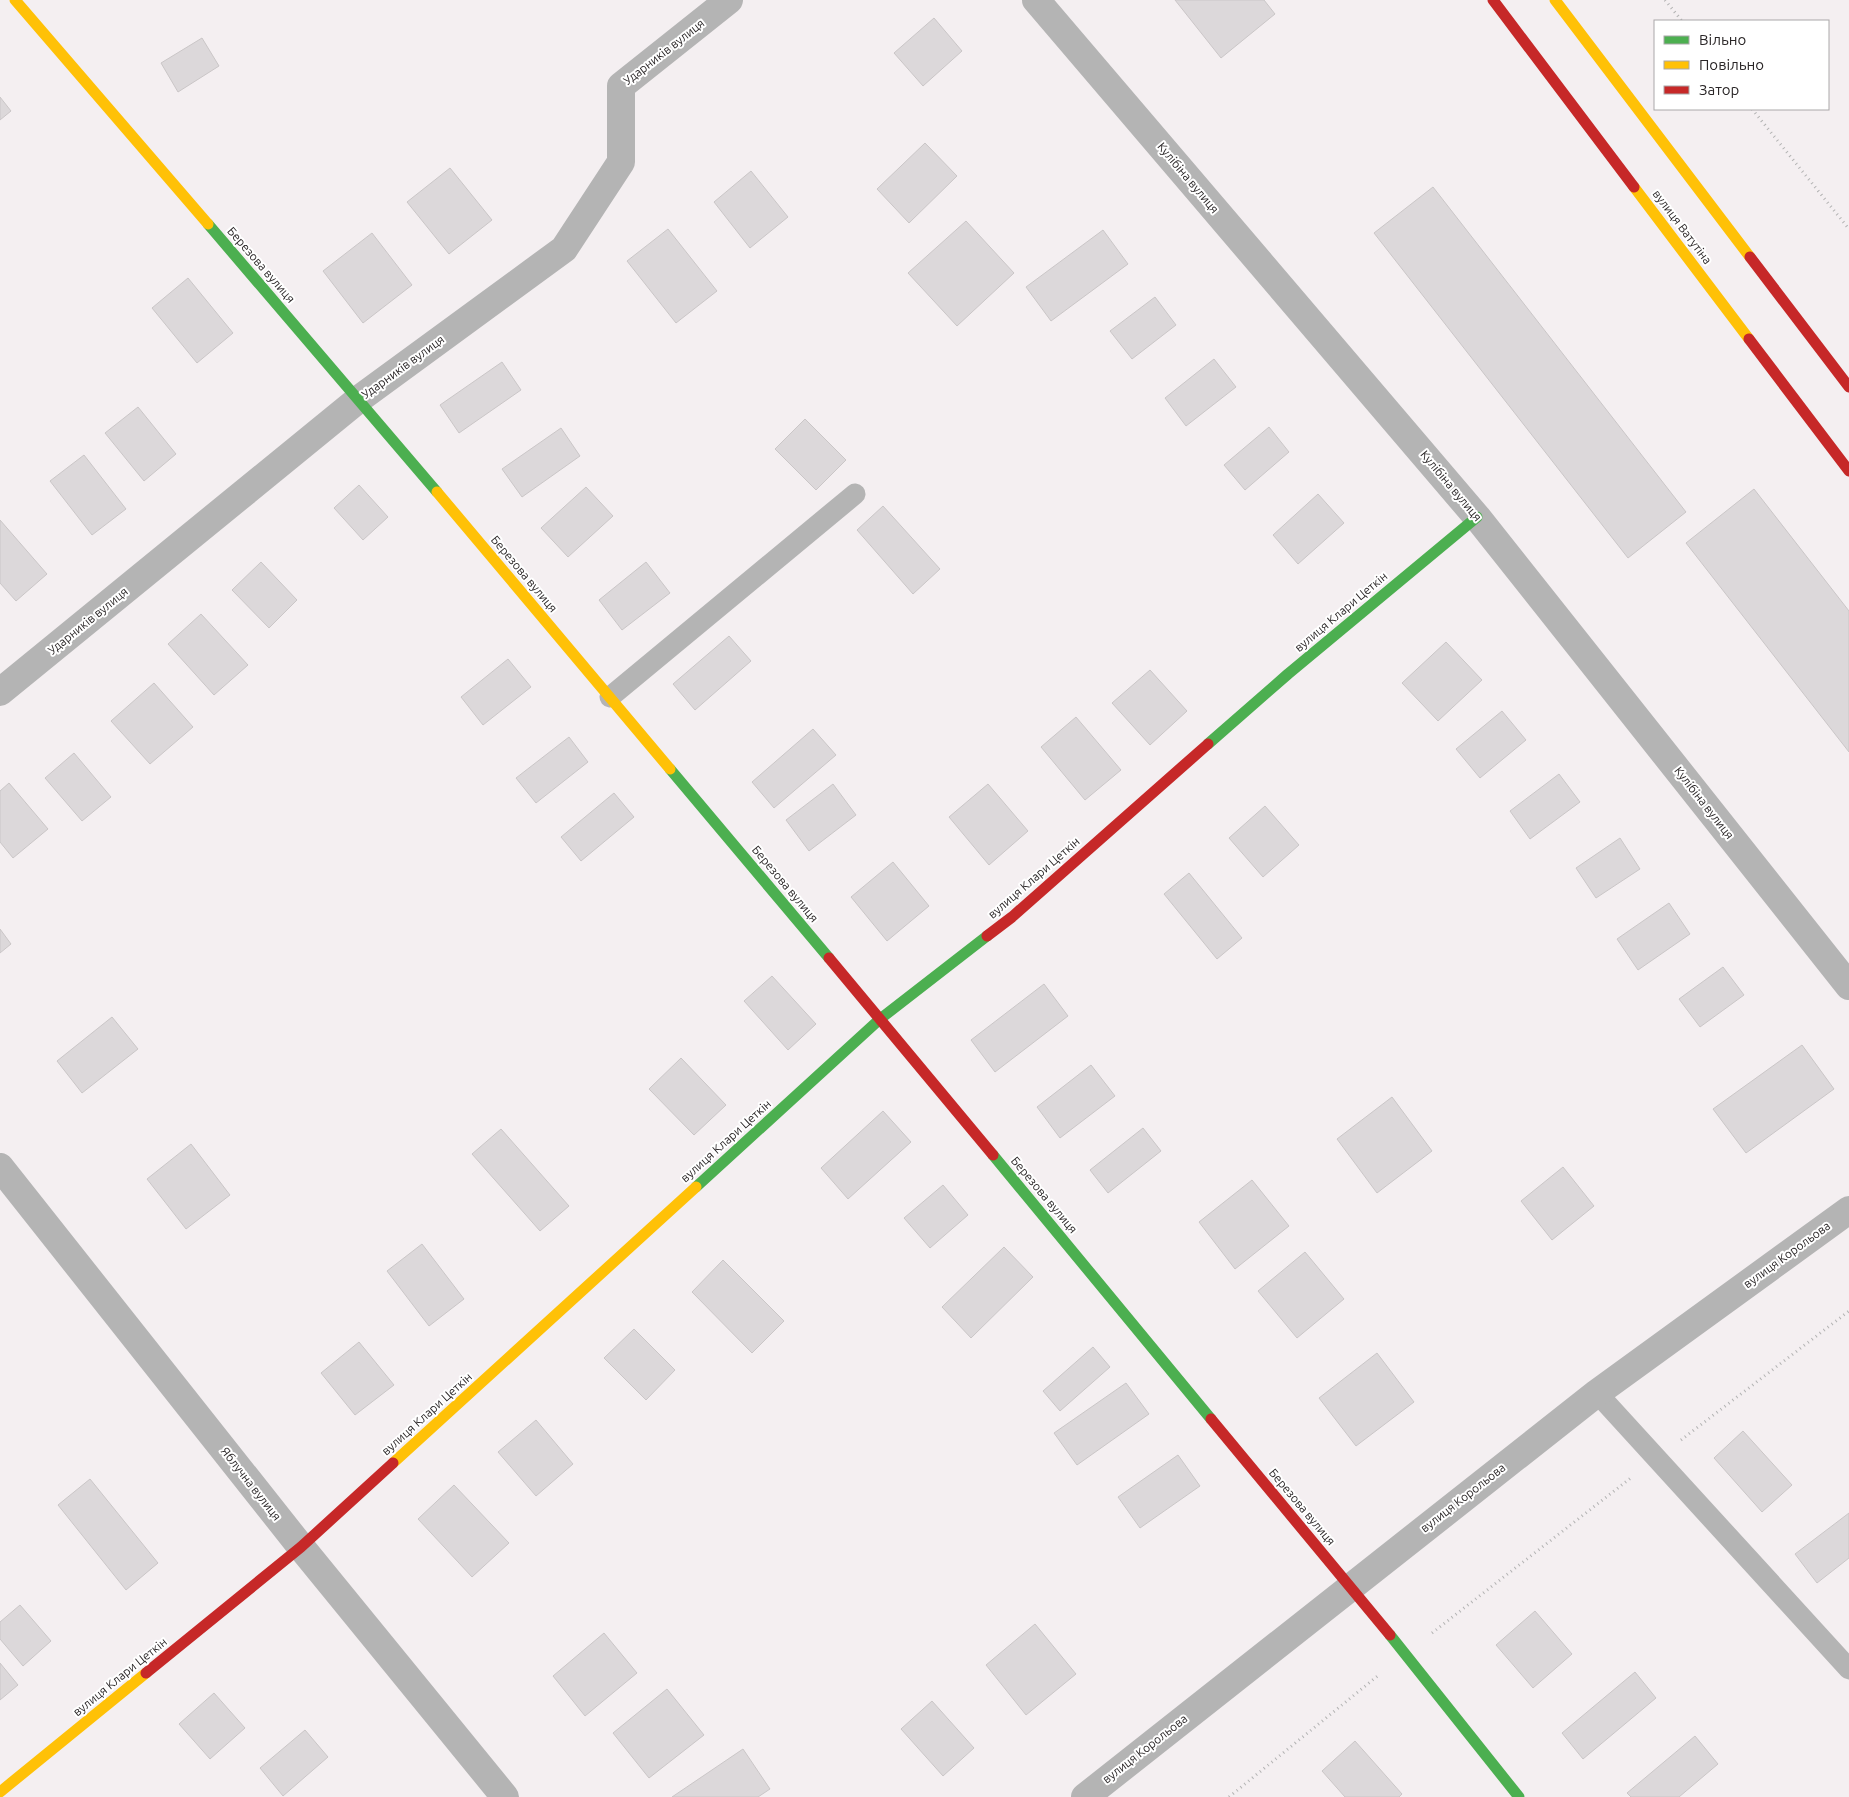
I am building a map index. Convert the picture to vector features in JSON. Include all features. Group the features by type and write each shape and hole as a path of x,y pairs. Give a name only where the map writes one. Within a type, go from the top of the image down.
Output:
{"street":[{"name":"Березова вулиця","path":"15,0 359,399 880,1018 1406,1654 1519,1797"},
{"name":"Ударників вулиця","path":"0,692 359,399 564,249 621,162 621,86 729,0"},
{"name":"Кулібіна вулиця","path":"1036,0 1477,517 1849,986"},
{"name":"вулиця Ватутіна","path":"1493,0 1849,471"},
{"path":"1554,0 1849,387"},
{"name":"вулиця Клари Цеткін","path":"0,1792 301,1548 880,1018 1012,917 1288,674 1477,517"},
{"name":"Яблучна вулиця","path":"0,1167 301,1548 506,1797"},
{"name":"вулиця Корольова","path":"1085,1797 1597,1393 1849,1210"}],"lane":[{"path":"610,697 855,494"},
{"path":"1597,1393 1849,1669"}],"path":[{"path":"1665,0 1681,20"},
{"path":"1753,110 1849,229"},
{"path":"1229,1797 1406,1654 1656,1458 1849,1311"}],"building":[{"path":"1175,0 1264,0 1275,14 1221,58"},
{"path":"934,18 962,51 923,86 894,53"},
{"path":"202,38 219,66 178,92 161,63"},
{"path":"0,97 11,111 0,120"},
{"path":"925,143 957,176 909,223 877,189"},
{"path":"450,168 492,220 449,254 407,202"},
{"path":"751,171 788,217 750,248 714,202"},
{"path":"1433,187 1686,512 1628,558 1374,233"},
{"path":"966,221 1014,273 957,326 908,273"},
{"path":"668,229 717,291 676,323 627,261"},
{"path":"1103,230 1128,264 1051,321 1026,287"},
{"path":"372,233 412,285 363,323 323,271"},
{"path":"188,278 233,333 197,363 152,308"},
{"path":"1155,297 1176,325 1132,359 1110,331"},
{"path":"1214,359 1236,387 1186,426 1165,398"},
{"path":"502,362 521,390 459,433 440,405"},
{"path":"138,407 176,454 144,481 105,433"},
{"path":"805,419 846,460 816,490 775,449"},
{"path":"1269,427 1289,452 1245,490 1224,465"},
{"path":"561,428 580,456 522,497 502,469"},
{"path":"84,455 126,509 92,535 50,481"},
{"path":"359,485 388,517 363,540 334,508"},
{"path":"586,487 613,516 568,557 541,528"},
{"path":"1754,489 1849,611 1849,752 1686,543"},
{"path":"1318,494 1344,523 1298,564 1273,535"},
{"path":"883,506 940,569 913,594 857,530"},
{"path":"0,520 47,574 16,601 0,583"},
{"path":"261,562 297,600 269,628 232,590"},
{"path":"646,562 670,593 622,630 599,600"},
{"path":"201,614 248,665 214,695 168,644"},
{"path":"729,636 751,661 695,710 673,684"},
{"path":"1446,642 1482,680 1438,721 1402,683"},
{"path":"508,659 531,687 483,725 461,697"},
{"path":"1150,670 1187,711 1150,745 1112,703"},
{"path":"154,683 193,727 150,764 111,721"},
{"path":"1502,711 1526,740 1480,778 1456,749"},
{"path":"1076,717 1121,770 1085,800 1041,747"},
{"path":"813,729 836,755 774,808 752,782"},
{"path":"569,737 588,762 536,803 516,778"},
{"path":"74,753 111,797 82,821 45,778"},
{"path":"1559,774 1580,802 1530,839 1510,811"},
{"path":"9,783 48,829 13,858 0,842 0,791"},
{"path":"833,784 856,815 809,851 786,820"},
{"path":"988,784 1028,831 989,865 949,817"},
{"path":"614,793 634,817 581,861 561,837"},
{"path":"1265,806 1299,845 1263,877 1229,838"},
{"path":"1620,838 1640,869 1596,898 1576,868"},
{"path":"893,862 929,906 887,941 851,897"},
{"path":"1189,873 1242,938 1217,959 1164,894"},
{"path":"1669,903 1690,934 1638,970 1617,939"},
{"path":"0,929 11,944 0,953"},
{"path":"1723,967 1744,995 1700,1027 1679,999"},
{"path":"772,976 816,1024 788,1050 744,1001"},
{"path":"1044,984 1068,1016 995,1072 971,1040"},
{"path":"112,1017 138,1049 82,1093 57,1061"},
{"path":"1802,1045 1834,1089 1746,1153 1713,1109"},
{"path":"681,1058 726,1105 694,1135 649,1089"},
{"path":"1091,1065 1115,1096 1060,1138 1037,1107"},
{"path":"1392,1097 1432,1151 1377,1193 1337,1139"},
{"path":"883,1111 911,1142 848,1199 821,1168"},
{"path":"1143,1128 1161,1151 1108,1193 1090,1170"},
{"path":"501,1129 569,1206 540,1231 472,1154"},
{"path":"191,1144 230,1195 186,1229 147,1179"},
{"path":"1563,1167 1594,1206 1552,1240 1521,1201"},
{"path":"1252,1180 1289,1226 1235,1269 1199,1222"},
{"path":"943,1185 968,1215 930,1248 904,1218"},
{"path":"422,1244 464,1299 429,1326 387,1271"},
{"path":"1004,1247 1033,1277 971,1338 942,1307"},
{"path":"1305,1252 1344,1299 1297,1338 1258,1291"},
{"path":"723,1260 784,1321 752,1353 692,1292"},
{"path":"634,1329 675,1370 646,1400 604,1358"},
{"path":"359,1342 394,1385 355,1415 321,1373"},
{"path":"1093,1347 1110,1367 1060,1411 1043,1391"},
{"path":"1377,1353 1414,1402 1356,1446 1319,1398"},
{"path":"1126,1383 1149,1414 1077,1465 1054,1433"},
{"path":"536,1420 573,1464 536,1496 498,1452"},
{"path":"1743,1431 1792,1485 1762,1512 1714,1458"},
{"path":"1178,1455 1200,1486 1140,1528 1118,1497"},
{"path":"90,1479 158,1563 126,1590 58,1505"},
{"path":"454,1485 509,1543 472,1577 418,1519"},
{"path":"1849,1513 1849,1558 1817,1583 1795,1554"},
{"path":"20,1605 51,1641 23,1666 0,1639 0,1622"},
{"path":"1535,1611 1572,1654 1533,1688 1496,1645"},
{"path":"1035,1624 1076,1674 1026,1715 986,1665"},
{"path":"604,1633 637,1673 585,1716 553,1676"},
{"path":"0,1663 18,1685 0,1700"},
{"path":"1635,1672 1656,1698 1583,1759 1562,1733"},
{"path":"667,1689 704,1735 649,1778 613,1733"},
{"path":"214,1693 245,1728 210,1759 179,1724"},
{"path":"932,1701 974,1748 943,1776 901,1729"},
{"path":"305,1730 328,1757 283,1796 260,1768"},
{"path":"1695,1736 1718,1764 1679,1797 1631,1797 1627,1793"},
{"path":"1355,1741 1402,1794 1399,1797 1345,1797 1322,1771"},
{"path":"743,1749 770,1789 758,1797 672,1797"}],"traffic: fast":[{"path":"208,224 437,492"},
{"path":"1208,744 1288,674 1477,517"},
{"path":"670,769 829,958"},
{"path":"696,1187 880,1019 987,936"},
{"path":"993,1155 1211,1419"},
{"path":"1390,1635 1519,1797"}],"traffic: slow":[{"path":"15,0 208,224"},
{"path":"1555,0 1750,257"},
{"path":"1634,187 1749,339"},
{"path":"437,492 670,769"},
{"path":"393,1463 696,1187"},
{"path":"0,1792 146,1673"}],"traffic: jam":[{"path":"1493,0 1634,187"},
{"path":"1750,257 1849,387"},
{"path":"1749,339 1849,471"},
{"path":"987,936 1012,917 1208,744"},
{"path":"829,958 993,1155"},
{"path":"1211,1419 1390,1635"},
{"path":"146,1673 301,1547 393,1463"}]}
